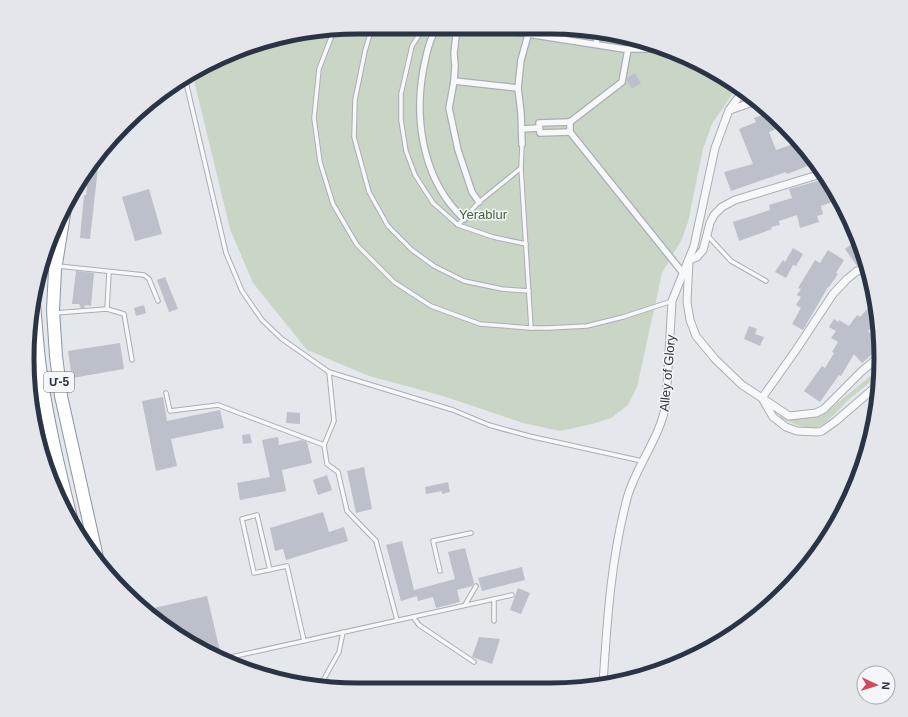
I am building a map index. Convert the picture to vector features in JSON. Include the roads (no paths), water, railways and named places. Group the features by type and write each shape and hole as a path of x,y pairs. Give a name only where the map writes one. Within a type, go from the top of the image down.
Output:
{"highway":[{"name":"Մ-5","path":"62,227 56,266 54,308 56,356 61,392 95,547"},
{"path":"39,305 54,308"},
{"name":"Մ-5","path":"36,326 44,397 68,503"}],"street":[{"path":"434,34 425,61 421,84 421,132 427,159 433,176 454,210 464,219"},
{"path":"456,34 454,53 454,81 449,108 458,150 472,192 480,202"},
{"path":"522,34 628,49 647,49"},
{"path":"522,144 518,88 521,60 528,35"},
{"path":"596,44 597,38"},
{"path":"570,132 540,133 539,123 570,122 622,82 628,49"},
{"path":"454,81 518,88"},
{"name":"Alley of Glory","path":"603,678 612,578 620,528 629,493 642,461 661,425 666,403 672,301 694,246 715,148 730,110 740,96"},
{"path":"730,110 750,103"},
{"path":"570,122 570,132 682,273"},
{"path":"522,129 540,128"},
{"path":"817,175 735,200 722,207 714,215 710,223 703,250 697,257 689,260 687,302 690,320 696,336 715,359 742,385 790,416 816,413 824,409 874,361"},
{"path":"762,398 833,294 847,278 857,271 862,270"},
{"path":"762,398 773,417 786,428 797,431 818,432 827,428 836,421 872,390"}],"lane":[{"path":"370,34 355,100 354,137 369,192 388,226 412,250 434,266 464,281 502,289 529,291"},
{"path":"420,34 412,46 401,94 401,120 406,151 415,175 433,203 458,225 493,237 526,244"},
{"path":"332,35 319,69 314,118 320,162 333,204 357,245 394,282 430,306 480,324 531,328 587,326 623,317 672,301"},
{"path":"186,83 226,253 242,291 262,320 282,339 328,372 453,410 489,425 529,436 642,461"},
{"path":"522,144 521,168 531,328"},
{"path":"458,225 480,202 521,168"},
{"path":"707,235 731,262 766,281"},
{"path":"56,266 147,276 158,301"},
{"path":"107,309 109,272"},
{"path":"54,308 107,309 124,314 132,360"},
{"path":"328,372 334,421 324,445 327,464 338,472 347,511 376,542 397,620"},
{"path":"166,393 170,411 218,405 324,445"},
{"path":"270,570 257,515 242,519 254,573 270,570 287,566 304,641"},
{"path":"440,571 434,541 471,533"},
{"path":"465,605 476,586"},
{"path":"231,657 512,595"},
{"path":"494,599 494,621"},
{"path":"413,617 419,625 474,662"},
{"path":"323,681 339,652 343,632"}],"park label":[{"name":"Yerablur","path":"483,214"}]}
